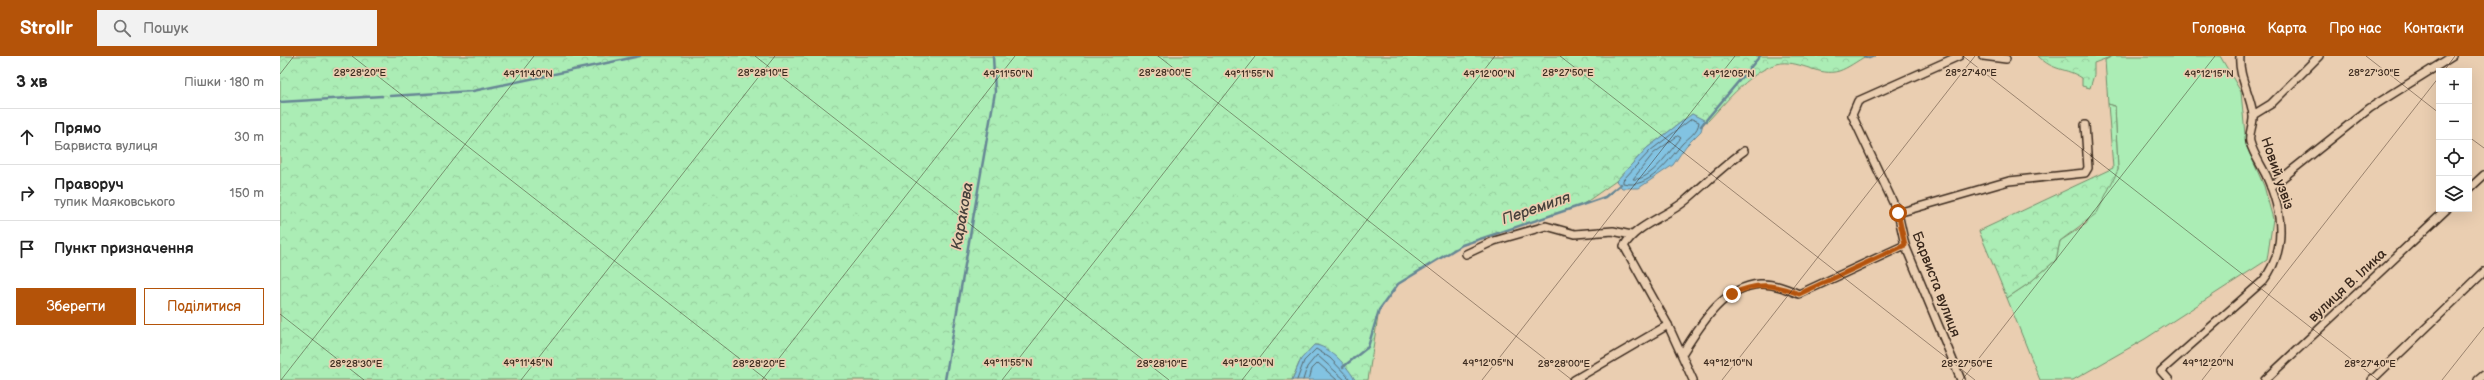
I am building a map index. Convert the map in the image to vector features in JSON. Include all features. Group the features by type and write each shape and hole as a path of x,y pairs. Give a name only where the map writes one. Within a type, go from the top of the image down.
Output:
{"street":[{"name":"Барвиста вулиця","path":"1959,56 1858,101 1852,115 1898,213 1905,245 1961,380"},
{"path":"1983,56 2006,59"},
{"name":"Новий узвіз","path":"2169,380 2161,371 2263,281 2270,272 2277,253 2281,224 2271,187 2250,141 2253,115 2239,66 2240,56"},
{"path":"2253,115 2271,104 2319,56"},
{"path":"2271,187 2370,108 2453,56"},
{"path":"1898,213 2009,181 2085,173 2088,168 2086,124"},
{"path":"1693,380 1668,324 1624,246 1631,235 1684,202 1729,162 1744,151"},
{"path":"2472,186 2484,175"},
{"name":"вулиця В. Ілика","path":"2265,380 2444,212"},
{"path":"1466,254 1494,240 1546,226 1575,234 1613,231 1631,235"},
{"path":"1682,354 1707,317 1721,302 1745,287 1760,284 1774,285 1799,294 1905,245"},
{"path":"2372,380 2484,272"},
{"path":"1574,380 1668,324"},
{"path":"2478,380 2484,375"}],"green space":[{"path":"280,56 1866,56 1846,68 1832,72 1818,71 1788,63 1781,63 1771,66 1750,79 1731,96 1707,122 1692,114 1647,148 1616,181 1582,205 1462,245 1398,284 1379,310 1368,380 1355,380 1345,366 1318,345 1314,345 1299,363 1292,380 280,380"},
{"path":"2038,56 2113,56 2094,63 2094,75 2090,88 2082,86 2082,78 2049,65"},
{"path":"2113,56 2220,56 2241,92 2246,145 2264,186 2273,219 2267,260 2145,339 2073,380 2040,380 2007,298 2028,284 2056,260 2060,241 2086,224 2118,170 2115,106 2108,104 2105,60"},
{"path":"2108,104 2115,106 2118,170 2097,213 2060,241 2056,260 2028,284 2007,298 1979,231 2113,168"}],"water":[{"path":"1692,114 1704,120 1701,131 1686,146 1673,165 1639,188 1622,188 1616,181 1647,148"},
{"path":"1314,345 1326,349 1338,358 1355,380 1292,380 1301,359"}],"waterway":[{"path":"390,96 473,91 640,56"},
{"name":"Каракова","path":"945,380 995,92 993,56"},
{"name":"Перемиля","path":"1701,126 1760,56"},
{"name":"Перемиля","path":"1864,56 1869,58 1874,56"},
{"path":"280,102 382,96"},
{"name":"Перемиля","path":"1343,367 1368,347 1379,310 1398,284 1462,245 1605,197 1621,184"}],"route":[{"path":"1732,294 1745,287 1760,284 1786,288 1799,294 1905,245 1898,213"}]}
